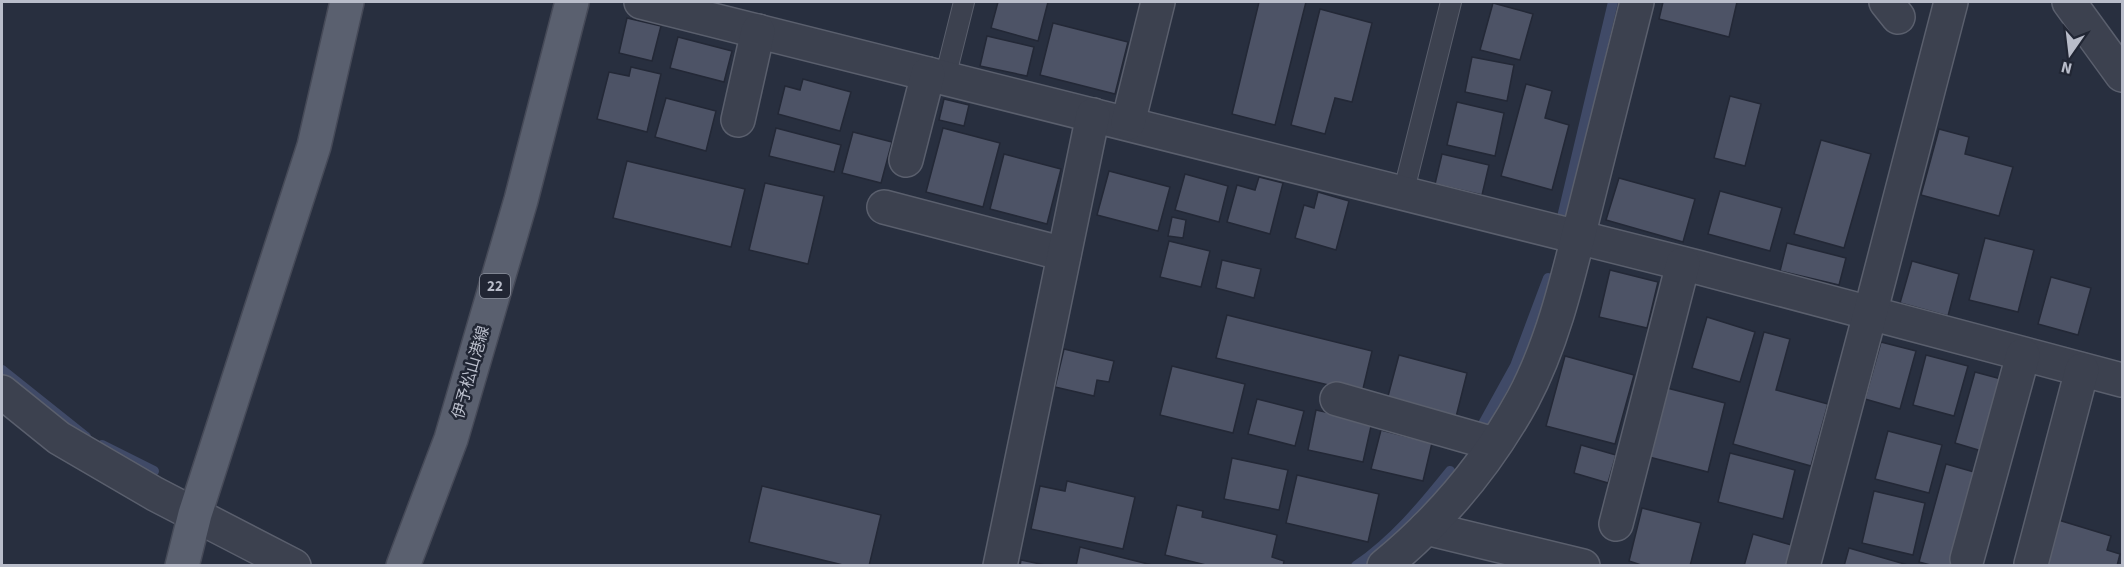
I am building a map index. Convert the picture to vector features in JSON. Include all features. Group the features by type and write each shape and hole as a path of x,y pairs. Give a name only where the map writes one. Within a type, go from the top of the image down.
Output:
{"main road":[{"path":"182,566 195,514 314,146 347,2"},
{"name":"伊予松山港線","path":"403,566 451,439 520,200 572,2"}],"street":[{"path":"641,2 1683,264 2122,380"},
{"path":"1128,123 1158,2"},
{"path":"1384,566 1426,528 1460,489 1494,444 1523,398 1541,359 1555,320 1577,239 1637,2"},
{"path":"1803,566 1951,2"},
{"path":"2069,2 2122,75"},
{"path":"738,120 758,31"},
{"path":"906,160 936,76"},
{"path":"1000,566 1093,115"},
{"path":"884,207 1064,254"},
{"path":"1616,524 1683,264"},
{"path":"1967,559 2024,355"},
{"path":"2031,564 2082,370"},
{"path":"2,392 59,438 155,494 294,566"},
{"path":"1337,399 1494,444"},
{"path":"1426,528 1583,566"}],"lane":[{"path":"936,76 964,2"},
{"path":"1403,194 1451,2"}],"building":[{"path":"998,2 1048,2 1038,41 991,28"},
{"path":"1259,2 1306,2 1275,125 1232,114"},
{"path":"1663,2 1737,2 1729,37 1659,19"},
{"path":"1493,3 1533,14 1520,60 1480,50"},
{"path":"1320,9 1372,23 1352,102 1335,98 1325,134 1291,125"},
{"path":"627,18 661,26 652,61 619,53"},
{"path":"1053,23 1128,42 1115,94 1040,75"},
{"path":"987,36 1034,47 1027,76 980,66"},
{"path":"678,37 732,51 724,82 670,68"},
{"path":"1472,57 1514,65 1507,101 1465,92"},
{"path":"631,67 661,74 647,132 597,119 609,72 629,76"},
{"path":"803,79 851,92 840,131 778,114 785,86 800,90"},
{"path":"1526,84 1552,91 1545,118 1569,125 1552,190 1501,176"},
{"path":"1730,96 1761,104 1745,166 1714,158"},
{"path":"666,98 716,111 706,151 655,137"},
{"path":"944,99 969,105 964,126 939,120"},
{"path":"1457,102 1504,113 1495,156 1447,145"},
{"path":"776,128 841,145 834,172 769,156"},
{"path":"943,128 1000,143 983,207 926,192"},
{"path":"1939,129 1969,137 1965,154 2013,167 1999,216 1921,195"},
{"path":"853,132 892,142 881,183 842,173"},
{"path":"1821,140 1871,154 1844,248 1794,234"},
{"path":"1004,154 1061,169 1047,224 990,209"},
{"path":"1442,154 1489,165 1482,195 1435,184"},
{"path":"627,161 745,189 731,247 613,218"},
{"path":"1109,171 1170,187 1158,231 1097,215"},
{"path":"1185,174 1228,186 1219,222 1175,210"},
{"path":"1259,177 1283,183 1270,234 1227,222 1237,185 1255,190"},
{"path":"1619,178 1695,199 1683,242 1606,220"},
{"path":"765,183 824,196 808,264 749,250"},
{"path":"1720,191 1782,208 1770,251 1708,234"},
{"path":"1318,192 1349,201 1336,250 1295,238 1304,205 1314,208"},
{"path":"1172,217 1186,220 1183,238 1168,236"},
{"path":"1985,238 2034,250 2018,312 1969,300"},
{"path":"1169,241 1210,251 1201,287 1160,277"},
{"path":"1787,243 1846,258 1839,285 1780,271"},
{"path":"1222,260 1261,269 1254,298 1216,288"},
{"path":"1912,261 1959,274 1948,316 1900,303"},
{"path":"1610,270 1658,282 1647,328 1599,317"},
{"path":"2051,277 2091,288 2078,335 2038,324"},
{"path":"1227,315 1372,351 1362,393 1216,358"},
{"path":"1707,317 1755,332 1740,382 1692,368"},
{"path":"1764,332 1790,339 1776,390 1828,404 1811,466 1733,444"},
{"path":"1881,342 1916,351 1900,409 1865,399"},
{"path":"1064,349 1114,361 1109,382 1097,380 1094,396 1055,387"},
{"path":"1399,355 1467,373 1456,417 1387,400"},
{"path":"1926,355 1968,366 1954,416 1913,405"},
{"path":"1565,356 1634,375 1615,444 1546,426"},
{"path":"1172,366 1245,384 1233,433 1160,415"},
{"path":"1975,372 2005,380 1985,452 1955,443"},
{"path":"1667,388 1725,403 1708,472 1649,457"},
{"path":"1257,399 1304,411 1295,446 1248,434"},
{"path":"1316,410 1372,422 1363,462 1308,450"},
{"path":"1381,430 1432,443 1423,481 1371,469"},
{"path":"1888,431 1942,445 1929,493 1875,479"},
{"path":"1581,445 1616,455 1608,483 1574,473"},
{"path":"1730,453 1795,470 1783,519 1718,502"},
{"path":"1232,458 1288,470 1279,510 1224,499"},
{"path":"1946,464 1981,474 1956,566 1934,566 1919,562"},
{"path":"1297,475 1379,494 1368,542 1286,523"},
{"path":"1067,481 1135,497 1123,549 1031,529 1040,486 1065,491"},
{"path":"762,486 881,515 869,566 847,566 749,542"},
{"path":"1874,491 1925,503 1913,555 1862,543"},
{"path":"1177,505 1203,511 1202,517 1277,535 1272,557 1284,561 1283,566 1210,566 1165,555"},
{"path":"1642,508 1701,523 1690,566 1644,566 1629,561"},
{"path":"2055,519 2111,536 2107,550 2120,554 2117,566 2042,566"},
{"path":"1753,534 1795,546 1790,566 1744,566"},
{"path":"1080,547 1156,566 1076,566"},
{"path":"1849,548 1908,565 1844,566"},
{"path":"1021,560 1050,566 1020,566"}],"waterway":[{"path":"1563,213 1613,2"},
{"path":"1483,424 1515,366 1548,278"},
{"path":"2,370 86,437"},
{"path":"102,445 154,471"},
{"path":"1356,566 1395,534 1450,471"}]}
